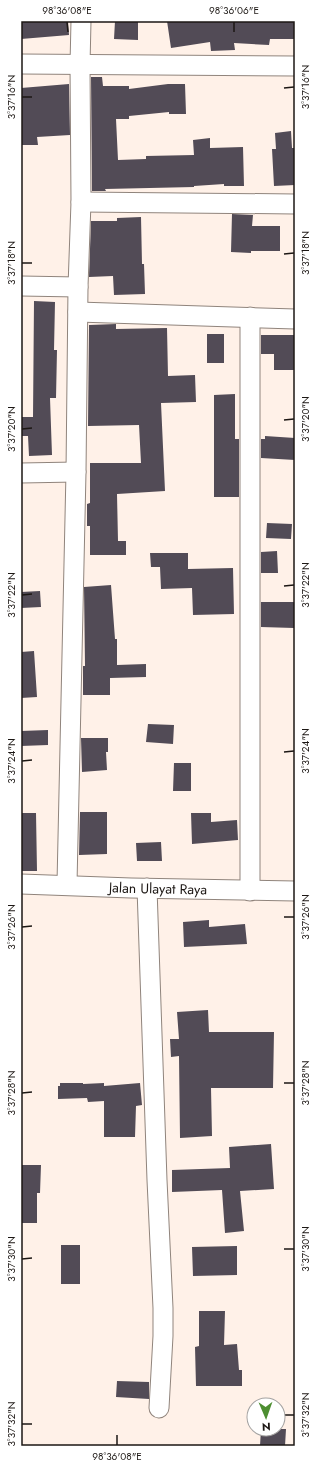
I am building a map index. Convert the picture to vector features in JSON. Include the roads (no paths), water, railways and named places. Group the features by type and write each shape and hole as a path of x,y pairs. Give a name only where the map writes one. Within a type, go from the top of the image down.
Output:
{"street":[{"path":"67,884 76,472 78,287 81,202 80,21"},
{"path":"21,64 295,66"},
{"path":"81,202 295,204"},
{"path":"21,286 78,287"},
{"path":"78,312 295,319"},
{"path":"250,318 250,891"},
{"path":"21,473 76,472"},
{"name":"Jalan Ulayat Raya","path":"21,884 295,891"},
{"path":"147,888 163,1308 159,1408"}]}
